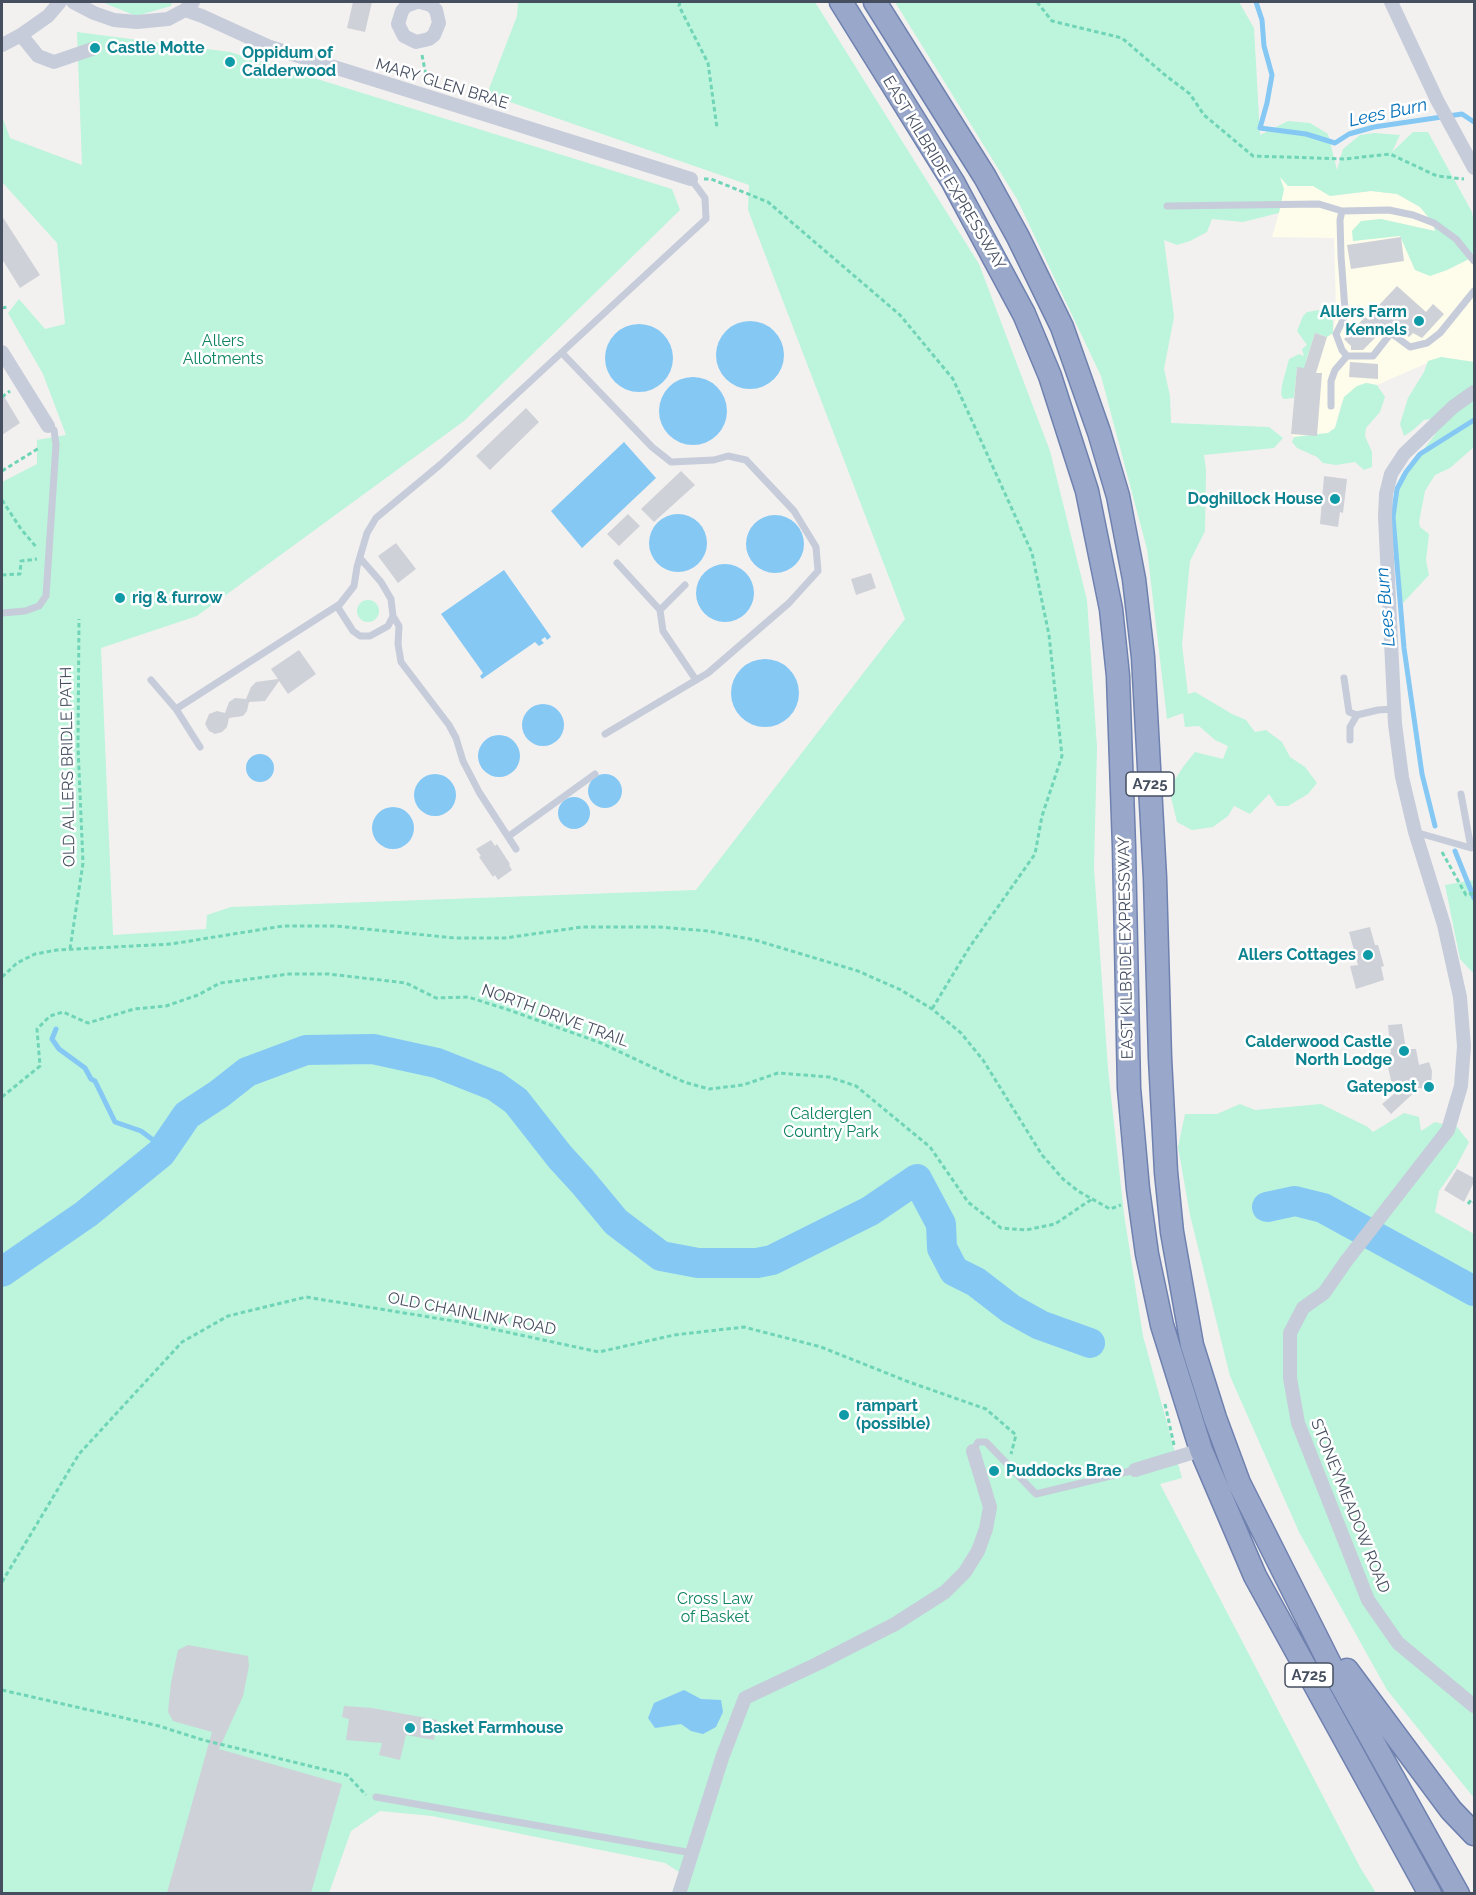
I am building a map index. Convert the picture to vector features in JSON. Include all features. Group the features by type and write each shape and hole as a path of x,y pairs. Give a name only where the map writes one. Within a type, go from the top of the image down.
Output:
{"highway":[{"name":"EAST KILBRIDE EXPRESSWAY","path":"840,2 953,182 1024,314 1050,376 1087,491 1111,609 1118,676 1129,1089 1138,1189 1147,1254 1162,1324 1202,1450 1255,1576 1430,1893"},
{"name":"EAST KILBRIDE EXPRESSWAY","path":"875,2 985,177 1023,247 1062,327 1099,432 1118,496 1134,579 1143,657 1155,878 1160,1058 1172,1232 1192,1345 1239,1483 1334,1672 1458,1893"},
{"path":"1298,1604 1451,1810 1474,1834"}],"street":[{"path":"2,45 48,16 60,2"},
{"path":"73,2 94,14 114,20 137,22 168,19 189,6"},
{"path":"415,2 431,5 436,10 439,23 434,35 419,42 409,40 404,36 399,24 402,11 415,2"},
{"path":"1391,2 1437,100 1474,168"},
{"name":"MARY GLEN BRAE","path":"189,6 202,16 270,47 692,179"},
{"path":"21,35 38,56 54,62 95,48"},
{"path":"2,352 48,426"},
{"path":"1415,832 1402,777 1394,709 1384,517 1386,494 1391,474 1404,454 1453,407 1474,392"},
{"name":"STONEYMEADOW ROAD","path":"1415,832 1444,926 1460,997 1464,1047 1461,1086 1448,1130 1324,1293 1303,1308 1290,1333 1290,1378 1298,1423 1368,1600 1398,1643 1474,1706"},
{"path":"1135,1470 1202,1450"},
{"path":"679,1893 722,1758 744,1698 895,1624 945,1592 965,1572 978,1551 986,1529 990,1506 973,1451"}],"lane":[{"path":"176,709 337,606 354,586 367,533 376,518 441,464 706,219 705,198 692,179"},
{"path":"1167,206 1319,204 1342,212 1389,210 1413,215 1434,223 1456,239 1474,261"},
{"path":"1342,212 1340,220 1341,256 1346,310 1336,334 1341,350 1347,356 1373,356 1391,333 1410,347 1427,343 1440,333 1474,291"},
{"path":"562,353 652,447 671,462 714,460 728,456 746,460 794,511 816,547 818,572 789,603 708,673 605,734"},
{"path":"1331,406 1331,381 1335,370 1347,356"},
{"path":"2,613 25,611 39,606 46,596 56,445 54,430 48,426"},
{"path":"360,558 381,582 391,599 393,616 399,626 398,644 401,662 449,725 478,792 516,849"},
{"path":"617,563 660,609 663,631 696,680"},
{"path":"660,609 686,585"},
{"path":"337,606 353,631 360,636 378,633 388,626 393,616"},
{"path":"1344,678 1348,712 1357,715 1394,709"},
{"path":"151,680 176,709 200,747"},
{"path":"1350,740 1350,727 1357,715"},
{"path":"509,836 595,774"},
{"path":"1415,832 1472,848 1461,794"},
{"path":"973,1451 978,1442 986,1443 1036,1494 1135,1470"},
{"path":"376,1797 692,1853"}],"path":[{"path":"680,2 679,6 708,63 717,128"},
{"path":"1037,2 1052,21 1122,38 1190,94 1204,115 1253,156 1344,159 1390,154 1437,176 1465,179"},
{"path":"419,42 430,98"},
{"path":"692,179 711,179 768,202 900,315 953,379 1032,553 1049,635 1062,756 1042,816 1035,854 969,948 932,1009"},
{"path":"2,308 7,307"},
{"path":"2,471 39,448"},
{"path":"2,500 21,530 37,548"},
{"path":"2,575 20,574 21,561 38,559 38,538"},
{"name":"OLD ALLERS BRIDLE PATH","path":"70,949 82,863 78,747 79,619"},
{"path":"1433,837 1466,895 1474,893"},
{"path":"2,977 17,963 35,954 70,949 171,944 283,926 336,926 455,938 505,938 582,927 660,927 708,931 755,939 858,971 901,990 932,1009 961,1032 983,1060 1042,1155 1063,1179 1110,1209 1129,1203"},
{"name":"NORTH DRIVE TRAIL","path":"2,1097 40,1066 38,1029 50,1016 63,1012 88,1023 134,1009 166,1005 198,995 220,983 289,974 329,974 406,983 436,998 468,997 601,1043 684,1082 709,1089 743,1085 778,1073 830,1077 856,1086 930,1147 968,1202 1001,1228 1026,1230 1055,1224 1092,1199"},
{"path":"1468,1204 1471,1200 1474,1202"},
{"name":"OLD CHAINLINK ROAD","path":"2,1582 79,1454 182,1342 228,1316 306,1297 460,1322 598,1352 674,1335 744,1326 821,1347 909,1382 986,1409 1016,1435 1010,1461"},
{"path":"1163,1395 1177,1457"},
{"path":"2,1690 159,1726 203,1740 347,1775 364,1794 376,1797"}],"shaded area":[{"path":"1278,175 1288,186 1314,186 1330,196 1371,191 1397,194 1420,207 1434,223 1435,231 1380,219 1361,222 1353,241 1400,235 1415,270 1447,270 1467,260 1474,252 1474,362 1441,357 1377,385 1366,383 1342,401 1335,428 1328,433 1294,437 1291,434 1297,367 1306,362 1315,333 1327,336 1333,333 1336,313 1334,238 1272,237 1279,213"}],"green space":[{"path":"102,2 172,2 171,6 136,16"},
{"path":"518,2 815,2 979,264 1050,451 1087,600 1097,747 1094,867 1108,1069 1124,1214 1143,1336 1182,1478 1160,1484 1360,1867 1376,1893 672,1893 679,1872 665,1863 432,1816 380,1811 351,1831 329,1893 2,1893 2,482 37,464 37,440 66,435 43,374 8,313 19,299 45,329 65,324 57,243 2,182 2,116 10,138 82,165 77,32 230,52 672,189 680,210 464,421 197,616 101,648 113,935 206,929 207,915 231,907 696,890 905,619 748,210 749,185 487,94 517,16"},
{"path":"895,2 1239,2 1254,28 1260,135 1288,121 1310,123 1328,134 1337,170 1343,149 1360,135 1374,133 1400,135 1392,152 1413,132 1428,132 1472,212 1474,252 1467,260 1430,276 1415,270 1400,236 1353,241 1352,231 1361,221 1381,219 1435,231 1433,223 1420,207 1397,194 1371,191 1330,196 1313,186 1288,186 1280,177 1284,189 1279,213 1243,222 1212,219 1207,232 1190,241 1177,245 1164,240 1174,317 1164,369 1170,396 1171,423 1269,427 1283,438 1274,448 1204,455 1206,470 1205,531 1190,561 1182,645 1188,694 1195,692 1246,720 1255,732 1266,730 1282,742 1290,757 1305,767 1317,783 1308,794 1288,806 1277,806 1269,794 1250,814 1234,806 1228,816 1213,827 1192,830 1177,822 1169,789 1183,767 1195,752 1223,759 1228,746 1215,740 1199,726 1185,727 1183,713 1167,719 1147,549 1101,376 1017,199"},
{"path":"1320,310 1333,321 1333,333 1327,337 1315,333 1306,361 1307,368 1297,368 1294,398 1283,399 1282,385 1289,359 1299,354 1304,356 1302,349 1307,345 1297,331 1303,316 1307,312"},
{"path":"1441,357 1474,362 1474,447 1450,468 1435,475 1425,491 1419,522 1420,527 1429,534 1426,560 1429,575 1403,603 1391,537 1390,514 1401,475 1440,428 1437,418 1424,420 1404,436 1400,424 1408,398 1428,361"},
{"path":"1366,383 1377,385 1385,397 1380,412 1366,428 1365,436 1372,452 1372,467 1364,470 1355,462 1336,465 1323,463 1317,457 1297,448 1292,442 1294,437 1328,433 1335,428 1344,397 1357,386"},
{"path":"368,600 376,603 379,611 376,619 368,622 360,619 357,611 360,603"},
{"path":"1474,880 1474,974 1460,959 1445,885"},
{"path":"1240,1104 1255,1110 1321,1104 1368,1127 1373,1132 1404,1113 1419,1117 1421,1131 1435,1122 1457,1127 1469,1142 1456,1167 1439,1191 1435,1212 1474,1234 1474,1798 1387,1690 1299,1532 1230,1376 1190,1215 1178,1147 1185,1114 1217,1114"}],"water":[{"path":"750,321 763,324 774,331 781,342 784,355 781,368 774,379 763,386 750,389 737,386 726,379 719,368 716,355 719,342 726,331 737,324"},
{"path":"639,324 652,327 663,334 670,345 673,358 670,371 663,382 652,389 639,392 626,389 615,382 608,371 605,358 608,345 615,334 626,327"},
{"path":"693,377 706,380 717,387 724,398 727,411 724,424 717,435 706,442 693,445 680,442 669,435 662,424 659,411 662,398 669,387 680,380"},
{"path":"624,442 656,478 582,548 551,511"},
{"path":"678,514 689,516 702,527 707,543 705,554 694,567 678,572 667,570 654,559 649,543 651,532 662,519"},
{"path":"775,515 786,517 799,528 804,544 802,555 791,568 775,573 764,571 751,560 746,544 748,533 759,520"},
{"path":"725,564 736,566 749,577 754,593 752,604 741,617 725,622 714,620 701,609 696,593 698,582 709,569"},
{"path":"504,570 551,637 541,640 544,643 539,646 535,642 482,679 480,676 483,673 441,614"},
{"path":"765,659 778,662 789,669 796,680 799,693 796,706 789,717 778,724 765,727 752,724 741,717 734,706 731,693 734,680 741,669 752,662"},
{"path":"543,704 551,705 558,710 563,717 563,733 558,740 551,745 543,746 535,745 528,740 523,733 522,725 523,717 528,710 535,705"},
{"path":"499,735 507,736 514,741 519,748 519,764 514,771 507,776 499,777 491,776 484,771 479,764 478,756 479,748 484,741 491,736"},
{"path":"260,754 270,758 274,768 270,778 260,782 250,778 246,768 250,758"},
{"path":"435,774 443,775 450,780 455,787 455,803 450,810 443,815 435,816 427,815 420,810 415,803 414,795 415,787 420,780 427,775"},
{"path":"605,774 617,779 622,791 617,803 605,808 593,803 588,791 593,779"},
{"path":"574,797 585,802 590,813 585,824 574,829 563,824 558,813 563,802"},
{"path":"393,807 401,808 408,813 413,820 413,836 408,843 401,848 393,849 385,848 378,843 373,836 372,828 373,820 378,813 385,808"},
{"path":"684,1690 701,1699 721,1700 723,1712 716,1727 703,1734 691,1731 681,1724 655,1728 648,1718 654,1703"}],"building":[{"path":"353,2 372,2 365,32 347,28"},
{"path":"2,216 40,275 20,288 2,259"},
{"path":"1401,237 1404,261 1351,269 1347,245"},
{"name":"Allers Farm Kennels","path":"1397,286 1426,312 1433,304 1444,314 1422,338 1413,333 1409,337 1390,323 1363,350 1351,350 1351,346 1344,339"},
{"path":"1315,333 1327,337 1316,373 1322,373 1317,436 1291,434 1297,367 1304,368"},
{"path":"1350,362 1378,364 1378,379 1349,377"},
{"path":"2,393 20,423 2,435"},
{"path":"526,408 539,422 490,470 476,456"},
{"path":"681,471 695,485 654,522 641,509"},
{"name":"Doghillock House","path":"1324,476 1347,479 1343,513 1340,512 1338,527 1320,524"},
{"path":"628,514 640,526 619,546 607,534"},
{"path":"396,543 416,569 398,583 378,556"},
{"path":"871,573 876,588 856,595 851,579"},
{"path":"299,650 316,674 288,694 279,681 265,701 249,702 243,716 229,718 227,727 222,732 215,734 209,731 205,724 209,714 217,711 225,713 229,702 235,698 246,699 256,682 278,679 271,669"},
{"path":"491,840 495,846 497,844 512,870 498,880 495,875 493,877 476,849"},
{"name":"Allers Cottages","path":"1370,927 1384,966 1381,967 1384,980 1356,989 1350,966 1358,965 1349,932"},
{"path":"1402,1024 1406,1049 1416,1049 1419,1065 1429,1062 1432,1071 1431,1089 1419,1088 1391,1114 1382,1104 1394,1094 1386,1058 1387,1054 1391,1053 1388,1025"},
{"path":"1457,1169 1474,1178 1464,1202 1444,1190"},
{"path":"188,1645 248,1656 249,1666 243,1696 219,1749 342,1784 311,1893 167,1893 212,1732 173,1721 168,1712 178,1650"},
{"path":"344,1706 372,1708 437,1720 434,1740 406,1735 400,1760 379,1755 382,1743 346,1740 349,1719 342,1717"}],"waterway":[{"name":"Lees Burn","path":"1256,2 1262,20 1264,46 1272,75 1260,128 1306,134 1335,143 1349,134 1374,127 1462,114 1474,122"},
{"name":"Lees Burn","path":"1435,826 1422,774 1404,648 1393,517 1397,489 1406,472 1420,454 1474,420"},
{"name":"Lees Burn","path":"1455,851 1474,898"},
{"path":"56,1029 52,1039 59,1049 85,1068 91,1079 95,1081 115,1122 141,1131 164,1148"},
{"path":"2,1272 86,1214 161,1153 187,1115 247,1072 306,1050 373,1049 437,1063 495,1086 516,1101 616,1222 661,1256 698,1263 757,1263 772,1260 870,1211 917,1179 941,1224 942,1248 954,1271 976,1282 1011,1309 1040,1325 1090,1343"},
{"path":"1267,1207 1295,1201 1323,1208 1474,1291"}],"place":[{"name":"Castle Motte","path":"95,48"},
{"name":"Oppidum of Calderwood","path":"230,62"},
{"name":"Allers Farm Kennels","path":"1419,321"},
{"name":"Doghillock House","path":"1335,499"},
{"name":"rig & furrow","path":"120,598"},
{"name":"Allers Cottages","path":"1368,955"},
{"name":"Calderwood Castle North Lodge","path":"1404,1051"},
{"name":"Gatepost","path":"1429,1087"},
{"name":"rampart (possible)","path":"844,1415"},
{"name":"Puddocks Brae","path":"994,1471"},
{"name":"Basket Farmhouse","path":"410,1728"}],"park label":[{"name":"Allers Allotments","path":"223,350"},
{"name":"Calderglen Country Park","path":"831,1123"},
{"name":"Cross Law of Basket","path":"715,1608"}]}
